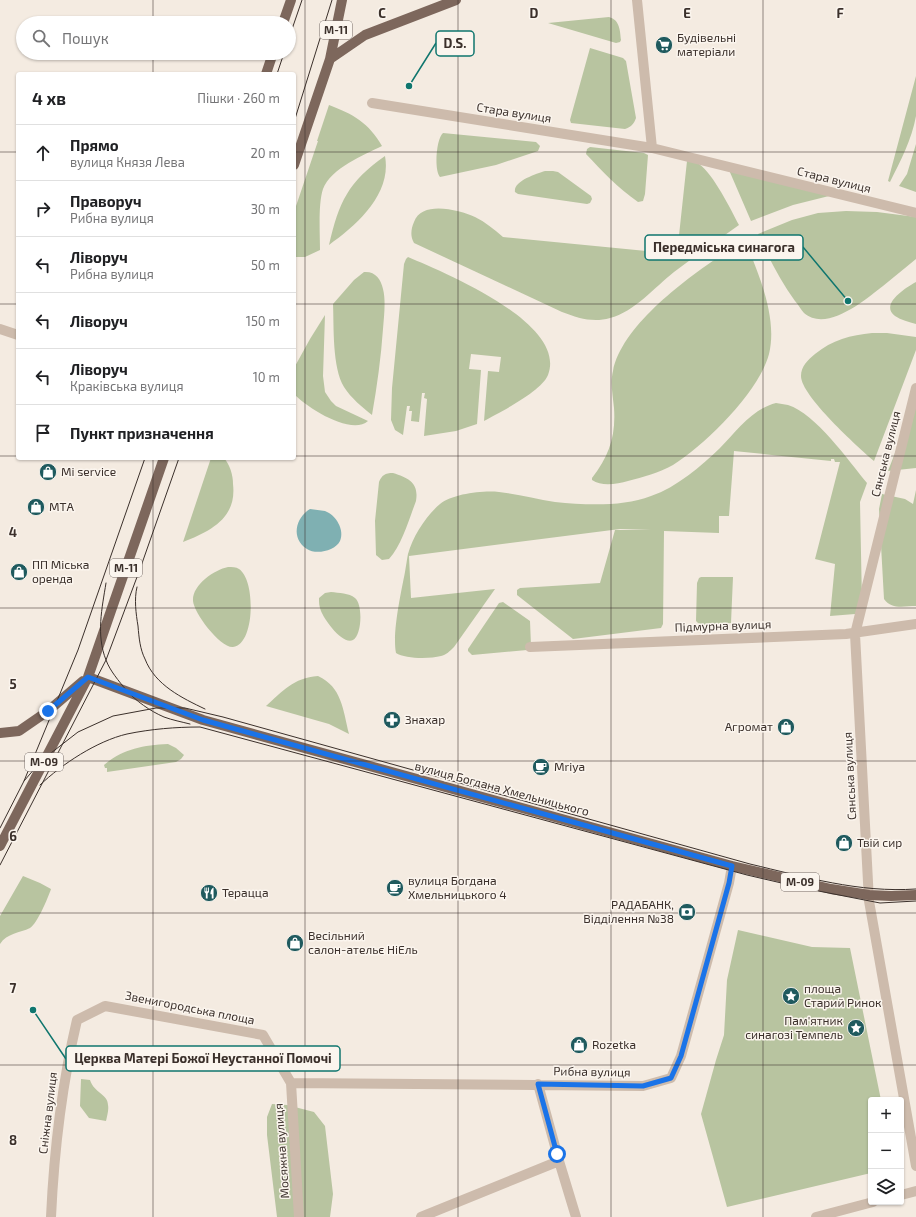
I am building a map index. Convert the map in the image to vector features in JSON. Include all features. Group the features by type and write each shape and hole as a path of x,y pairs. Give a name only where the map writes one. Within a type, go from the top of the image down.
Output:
{"main road":[{"path":"285,16 291,0"},
{"name":"М-11","path":"296,159 330,59 342,0"},
{"path":"330,59 365,35 456,0"},
{"path":"267,72 271,60"},
{"name":"М-11","path":"88,677 163,460"},
{"path":"0,733 19,731 48,711 88,677"},
{"name":"М-09","path":"0,846 88,677"},
{"name":"вулиця Богдана Хмельницького","path":"88,677 203,720 732,866 831,889 869,895 916,895"}],"street":[{"path":"637,0 652,148"},
{"name":"Стара вулиця","path":"372,103 652,148 916,213"},
{"path":"0,329 16,334"},
{"name":"Сянська вулиця","path":"916,388 855,634 869,895 875,937 916,1166"},
{"name":"Підмурна вулиця","path":"530,647 855,634 916,624"},
{"name":"Рибна вулиця","path":"291,1083 643,1086 671,1078 681,1056 729,883 732,866"},
{"name":"Звенигородська площа","path":"105,1006 263,1035 291,1083"},
{"name":"Сніжна вулиця","path":"51,1217 53,1180 68,1059 77,1020 105,1006"},
{"name":"Мосяжна вулиця","path":"291,1083 299,1217"},
{"path":"538,1084 576,1217"},
{"path":"421,1217 559,1161"},
{"path":"904,1194 916,1191"},
{"path":"816,1217 868,1204"}],"green space":[{"path":"609,17 613,18 619,26 620,42 616,43 548,23"},
{"path":"590,48 623,58 626,61 636,118 632,125 625,129 571,123 570,120"},
{"path":"916,76 916,116 914,125 905,150 890,182 888,181"},
{"path":"329,105 360,120 372,131 382,146 349,163 327,181 321,195 320,202 320,250 305,257 296,257 296,206"},
{"path":"443,133 536,142 540,146 538,151 496,165 440,177 436,162 437,148"},
{"path":"916,144 916,192 899,186 907,174"},
{"path":"590,147 644,153 648,155 645,194 643,201 638,202 631,197 598,167 586,154 587,149"},
{"path":"385,156 386,170 378,196 351,228 329,245 341,205 347,194 362,175"},
{"path":"687,161 699,164 705,169 721,192 739,225 674,272 636,305 619,315 610,318 592,320 562,312 414,243 412,238 412,227 418,215 433,209 442,209 460,212 475,217 503,237 677,254"},
{"path":"729,170 837,194 793,205 751,221"},
{"path":"545,171 558,172 591,196 592,199 590,203 587,204 518,194 515,192 515,188 521,181"},
{"path":"846,211 877,212 916,217 916,259 857,306 835,317 824,319 813,318 804,313 790,293 775,268 758,234 792,220 818,213"},
{"path":"745,240 761,281 769,310 771,325 769,354 763,369 754,384 730,416 715,431 701,444 673,465 651,474 619,483 600,484 592,480 607,454 614,428 612,385 613,371 620,352 632,333 648,314 687,279"},
{"path":"408,257 473,287 499,302 522,319 539,337 549,356 548,375 544,381 529,395 484,421 488,371 499,372 501,357 471,354 469,369 481,370 477,424 456,431 424,436 427,399 424,398 425,393 422,393 419,422 411,421 412,411 409,411 410,406 407,406 403,435 395,430 391,420 392,388 404,264"},
{"path":"364,272 377,276 382,285 384,294 381,351 372,415 353,399 344,387 337,369 334,347 333,304 354,280"},
{"path":"916,282 916,324 902,320 895,316 891,311 890,306 896,296"},
{"path":"325,315 323,376 325,392 336,406 368,421 360,425 351,425 340,422 318,412 296,396 296,364"},
{"path":"872,333 887,333 916,337 916,350 874,461 820,408 803,385 801,376 802,369 807,361 821,349 849,337"},
{"path":"916,399 916,468 888,471"},
{"path":"776,403 788,405 799,410 809,418 831,439 867,483 860,502 862,603 855,614 830,616 835,564 815,559 840,462 835,462 834,459 831,459 831,461 734,451 729,516 719,516 719,533 664,531 663,624 661,628 573,639 517,595 517,590 520,588 600,583 615,530 651,530 620,529 409,556 411,598 495,589 454,647 446,654 436,657 418,658 396,653 396,624 410,547 430,514 440,504 460,495 485,492 506,493 555,502 579,504 616,504 640,500 661,492 688,476 720,448 752,415 767,406"},
{"path":"210,460 225,460 232,474 233,496 231,506 220,522 212,528 183,542"},
{"path":"393,473 412,482 417,495 405,532 398,547 389,559 382,560 376,555 375,521 379,482 384,475"},
{"path":"916,490 916,606 894,606 884,599 879,509 882,494 905,499 913,504"},
{"path":"228,567 238,568 245,575 251,611 246,636 240,644 233,647 221,642 208,629 194,606 193,601 196,589 205,579 216,571"},
{"path":"701,577 733,577 731,623 702,625 696,621 697,583"},
{"path":"331,592 350,595 358,601 360,626 356,637 353,640 349,641 339,635 326,620 321,611 319,598 325,593"},
{"path":"503,602 530,621 531,646 527,650 472,655 468,649 499,603"},
{"path":"318,676 332,686 337,693 343,708 349,734 329,724 266,706 283,690 295,682 309,677"},
{"path":"168,744 176,748 184,755 181,759 176,762 107,772 107,768 105,768 104,765 118,755 150,745"},
{"path":"23,876 51,889 33,926 10,935 0,944 0,916"},
{"path":"738,930 812,947 850,948 880,1097 868,1097 868,1174 727,1207 701,1114 724,1035 727,980"},
{"path":"81,1079 90,1080 94,1088 106,1098 108,1113 106,1121 89,1118 80,1106"},
{"path":"272,1104 287,1105 314,1112 325,1126 333,1194 330,1217 277,1217 267,1135 267,1117"}],"water":[{"path":"310,509 329,513 338,523 341,532 340,541 330,550 320,552 311,551 302,545 299,540 297,534 298,523"}],"tram line":[{"path":"296,18 302,0"},
{"path":"296,116 332,0"},
{"path":"278,72 282,60"},
{"path":"0,828 24,781 78,650 144,460"},
{"path":"0,865 106,660 178,460"},
{"path":"106,583 101,622 101,641 103,651 110,668 126,690 134,698 164,717 190,724"},
{"path":"137,587 136,606 139,639 145,659 150,668 155,676 170,690 205,709"},
{"path":"24,781 42,760 78,732 113,716 156,708 185,708 223,717 750,864 832,883 874,889 916,889"},
{"path":"40,785 69,761 80,754 116,737 154,730 200,727 747,875 880,903 916,901"}],"place":[{"name":"Будівельні матеріали","path":"664,45"},
{"name":"D.S.","path":"409,86"},
{"name":"Передміська синагога","path":"848,301"},
{"name":"Mi service","path":"48,472"},
{"name":"МТА","path":"36,507"},
{"name":"ПП Міська оренда","path":"19,572"},
{"name":"Знахар","path":"392,720"},
{"name":"Агромат","path":"786,727"},
{"name":"Mriya","path":"541,767"},
{"name":"Твій сир","path":"844,843"},
{"name":"вулиця Богдана Хмельницького 4","path":"395,888"},
{"name":"Терацца","path":"209,893"},
{"name":"РАДАБАНК, Відділення №38","path":"687,912"},
{"name":"Весільний салон-ательє НіЕль","path":"295,943"},
{"name":"площа Старий Ринок","path":"791,996"},
{"name":"Церква Матері Божої Неустанної Помочі","path":"33,1010"},
{"name":"Пам'ятник синагозі Темпель","path":"856,1028"},
{"name":"Rozetka","path":"579,1045"}],"route":[{"path":"48,711 88,677 203,720 732,866 729,883 681,1056 671,1078 643,1086 538,1084 557,1154"}]}
